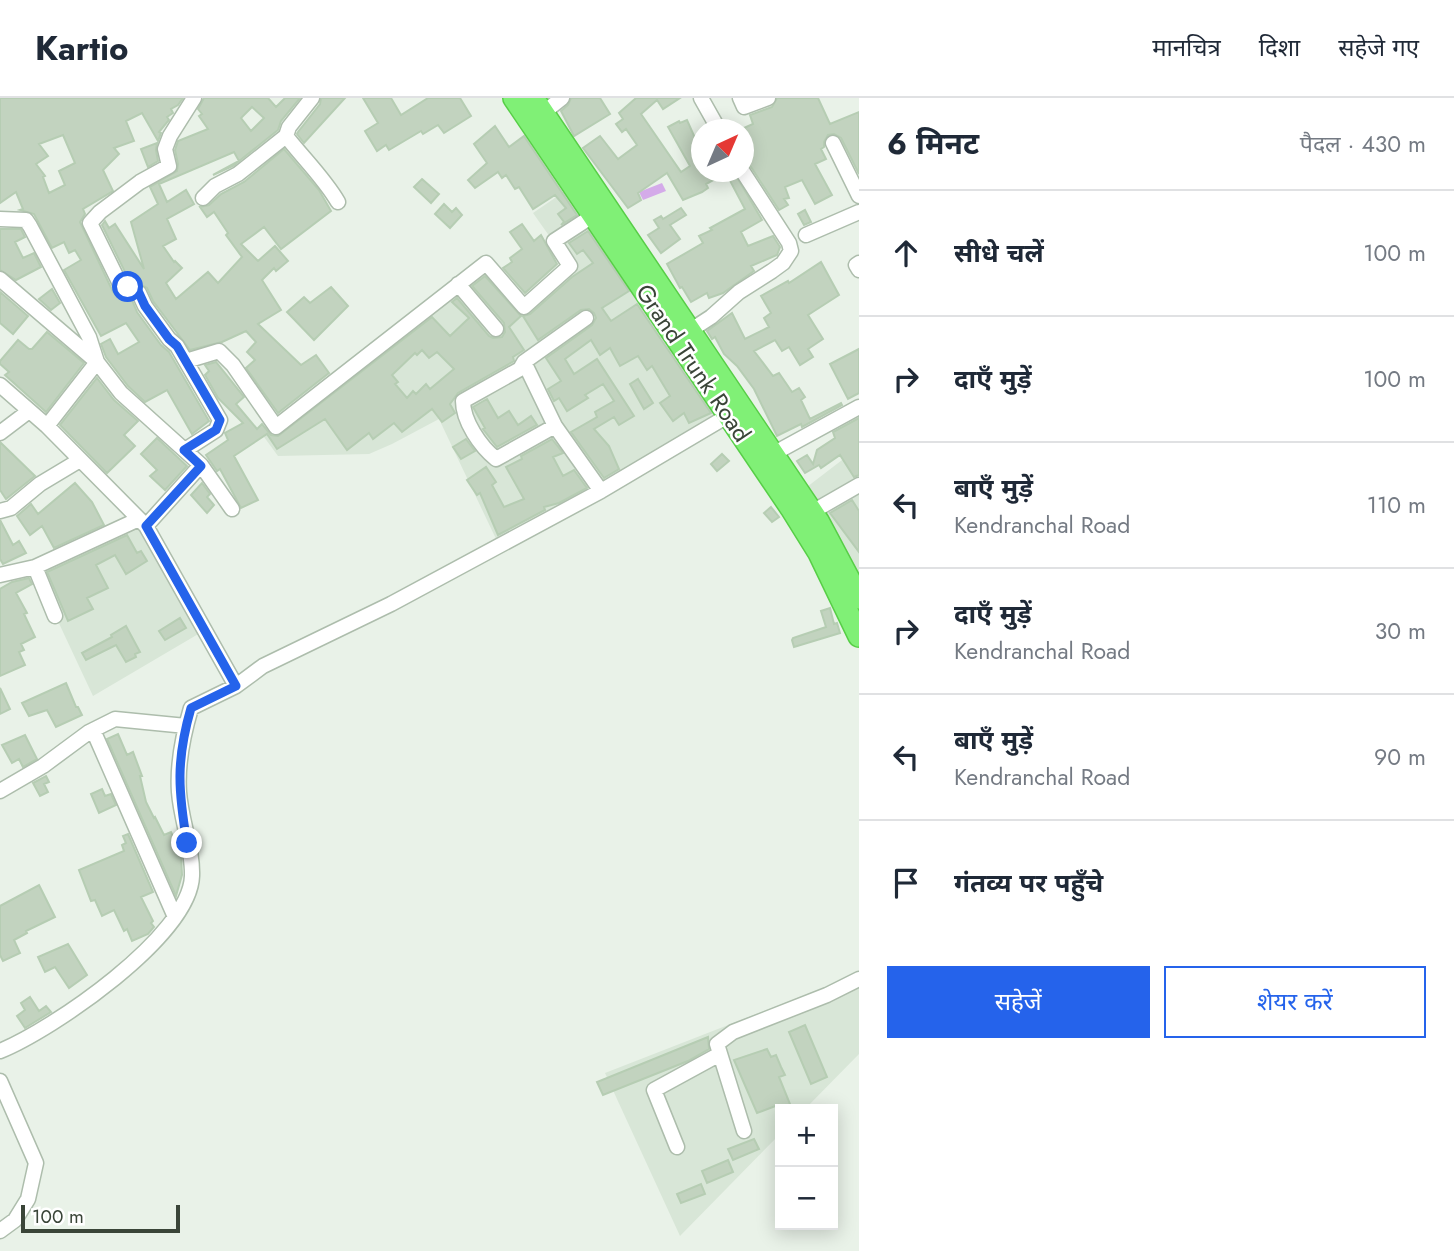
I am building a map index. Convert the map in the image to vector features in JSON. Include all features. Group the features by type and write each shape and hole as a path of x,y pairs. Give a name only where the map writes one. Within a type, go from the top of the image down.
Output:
{"highway":[{"name":"Grand Trunk Road","path":"514,98 594,215 736,412 774,454 813,512 845,567 859,598"},
{"name":"Grand Trunk Road","path":"538,105 691,330 819,553 859,635"}],"street":[{"path":"184,450 216,430 220,420 177,346 145,306 139,293 128,287 122,288 90,223 100,212 140,182 169,166 165,149 194,98"},
{"path":"203,198 215,186 238,174 286,136 289,127 312,98"},
{"path":"538,105 562,98"},
{"path":"701,98 713,119"},
{"path":"740,98 744,107 768,98"},
{"path":"286,136 329,187 338,202"},
{"path":"833,143 859,196"},
{"path":"691,330 711,317 738,292 783,263 791,251 789,243 749,182"},
{"path":"806,235 859,212"},
{"path":"186,361 219,351 233,365 276,427 486,263 524,307 570,266 554,241 594,215"},
{"path":"0,219 26,220 89,337 97,362"},
{"path":"859,263 856,265 859,270"},
{"path":"0,279 97,362 121,393 201,466 232,509"},
{"path":"458,284 496,329"},
{"path":"555,426 495,459 486,451 463,412 463,401 520,369 524,362 586,318"},
{"path":"47,426 97,362"},
{"path":"524,362 555,426 601,491"},
{"path":"0,386 47,426 143,523 236,686"},
{"path":"774,454 859,407"},
{"path":"0,433 29,411"},
{"path":"0,1051 82,1005 141,956 175,917 191,889 192,874 178,791 181,742 191,708 236,686 263,666 391,604 601,491 736,412"},
{"path":"0,511 10,508 80,460"},
{"path":"0,575 35,567 143,523 201,466"},
{"path":"813,512 859,485"},
{"path":"35,567 55,616"},
{"path":"0,790 43,766 93,730 115,719 186,726"},
{"path":"93,730 175,917"},
{"path":"744,1130 717,1044 733,1031 827,995 859,979"},
{"path":"677,1147 654,1090 720,1054"},
{"path":"0,1080 36,1163 28,1199 15,1220 0,1231"}],"shaded area":[{"path":"662,183 666,191 643,200 639,192"},
{"path":"571,187 730,425 497,541 439,419 369,454 278,456 264,437 355,368 481,257 525,309 574,271 533,213"},
{"path":"859,447 859,589 803,490"},
{"path":"136,524 200,633 93,696 34,570"},
{"path":"859,974 859,1054 810,1104 775,1104 775,1139 680,1236 605,1073"}],"building":[{"path":"0,98 183,98 171,109 173,113 167,117 169,120 159,132 158,141 142,113 126,121 134,141 114,148 119,154 103,170 113,191 83,209 85,214 80,222 113,292 118,297 132,300 137,312 169,352 209,421 192,434 167,390 145,402 128,386 106,357 101,344 110,339 118,354 139,342 126,323 101,336 64,270 81,260 75,250 69,253 64,242 52,248 34,214 20,210 23,209 16,192 0,203","holes":["63,135 75,163 59,171 65,185 49,193 43,177 45,176 36,164 48,156 39,144"]},
{"path":"204,98 268,98 276,107 285,98 300,98 281,121 278,130 233,166 213,175 239,161 234,152 159,184 167,202 186,190 194,204 167,219 176,239 163,246 174,262 182,268 166,283 176,299 208,272 218,283 242,257 214,212 207,217 200,207 209,205 221,194 244,182 284,149 319,190 331,211 281,249 264,227 241,244 258,261 275,246 288,261 276,271 274,268 262,280 281,310 258,324 301,365 316,355 329,373 278,413 246,368 255,360 247,352 256,342 246,331 222,342 190,350 153,301 147,288 128,278 102,225 105,221 109,228 115,224 144,269 131,222 158,204 150,187 177,171 175,150 178,141 208,129 199,116 202,114 198,109","holes":["252,107 264,118 251,131 241,118"]},
{"path":"321,98 345,98 304,143 297,134 320,104"},
{"path":"363,98 391,98 401,115 428,98 460,98 471,116 444,133 438,125 423,134 421,131 389,150 386,145 377,151 365,131 378,123"},
{"path":"571,98 600,98 610,114 574,136 561,111"},
{"path":"636,98 680,98 663,109 657,100 641,114 681,172 690,166 668,127 687,120 691,129 691,182 710,182 706,184 708,188 683,200 667,173 638,193 641,200 628,208 583,148 600,136 618,159 637,145 626,129 622,132 616,124 623,119 619,113"},
{"path":"777,98 818,98 830,124 859,112 859,174 841,138 834,134 828,135 821,149 826,159 815,164 832,195 815,204 802,180 785,187 789,198 784,199 788,205 779,210 754,172 754,119 750,115 772,107"},
{"path":"495,126 509,147 524,136 577,215 561,225 564,222 558,214 566,208 555,195 533,209 519,187 515,189 506,175 502,178 498,172 475,188 468,180 487,163 474,144"},
{"path":"157,143 158,161 148,167 141,149"},
{"path":"422,179 439,194 431,203 414,187"},
{"path":"731,182 740,182 762,220 741,232 748,246 773,236 780,247 777,255 751,266 754,271 723,293 709,298 707,293 691,302 667,264 703,243 699,236 712,230 710,228 745,209"},
{"path":"444,204 452,212 456,208 462,215 450,228 435,214"},
{"path":"681,208 686,215 670,225 680,239 661,253 648,235 659,228 654,220 661,216 663,219"},
{"path":"805,210 811,222 804,225 798,214"},
{"path":"522,224 534,241 541,235 557,264 525,293 503,268 512,262 510,258 522,249 510,232"},
{"path":"0,229 21,229 25,237 15,242 23,258 34,253 41,267 16,280 0,270"},
{"path":"588,231 629,291 602,308 611,321 637,304 711,413 689,423 684,413 673,421 660,403 670,396 652,366 647,370 638,356 620,366 610,348 600,355 591,340 565,359 574,374 597,359 634,416 619,425 614,417 594,429 609,446 619,469 604,478 571,432 597,417 595,412 614,401 603,384 585,395 588,398 567,411 559,398 554,401 548,389 561,381 546,358 592,325 596,318 594,313 589,309 581,310 538,340 523,316 530,314 572,277 593,263 583,250 577,254 569,243"},
{"path":"821,262 839,295 808,315 823,339 808,349 813,357 800,365 789,347 782,351 775,340 754,351 773,376 779,373 792,392 799,388 805,397 801,400 810,419 841,403 842,405 802,427 801,424 777,436 754,389 724,354 715,337 712,339 707,331 732,313 745,339 769,327 764,318 771,313 761,296 788,281 789,283"},
{"path":"485,276 521,316 509,327 524,350 513,357 514,361 458,393 450,404 455,413 442,422 432,409 402,432 394,423 373,439 369,433 347,450 325,419 277,449 267,434 234,456 258,500 241,508 220,469 217,471 206,455 228,440 225,433 243,423 218,398 205,375 209,371 205,365 216,362 244,397 236,404 257,429 262,424 271,435 278,436 432,317 450,336 469,318 452,302 457,298 489,336 502,337 505,332 504,323 472,286","holes":["422,350 429,358 437,352 454,369 430,389 426,384 416,394 413,391 407,398 395,384 398,382 392,375 415,353 417,355"]},
{"path":"331,287 348,306 314,340 287,312 304,297 310,303"},
{"path":"52,289 60,303 51,310 39,299"},
{"path":"0,292 28,316 13,334 0,323"},
{"path":"47,332 84,363 46,412 5,375 9,372 0,361 18,340 32,349"},
{"path":"859,349 859,393 848,399 830,364"},
{"path":"97,378 114,400 138,421 124,435 135,446 107,473 60,425"},
{"path":"638,379 653,403 644,409 630,384"},
{"path":"487,399 498,418 509,411 518,425 531,416 537,425 497,447 483,429 485,428 473,407"},
{"path":"859,418 859,475 854,477 840,455 821,468 819,465 805,473 797,461 807,455 813,464 817,450 835,438 833,432"},
{"path":"157,438 187,466 165,490 150,476 157,470 141,454"},
{"path":"466,439 475,451 461,459 453,447"},
{"path":"552,439 563,453 553,457 563,476 574,470 587,488 559,503 544,507 545,510 498,535 480,493 477,495 467,480 486,467 496,482 492,485 504,507 524,499 506,467"},
{"path":"0,442 35,476 6,499 0,490"},
{"path":"722,454 729,461 717,471 711,464"},
{"path":"75,483 92,502 104,525 54,548 42,526 30,535 17,516 31,504 38,514"},
{"path":"202,483 210,494 207,497 214,505 207,513 191,495"},
{"path":"852,500 859,511 859,552 830,513"},
{"path":"771,507 779,517 772,522 764,513"},
{"path":"0,520 13,545 19,541 26,553 3,564 0,559"},
{"path":"127,535 137,553 141,551 147,561 126,574 115,555 96,565 108,588 87,598 93,609 68,621 47,572"},
{"path":"29,578 32,584 16,593 27,613 24,614 35,637 21,644 24,650 19,652 25,665 0,676 0,589 12,582"},
{"path":"830,608 834,624 837,623 840,633 794,647 793,638 826,627 821,611"},
{"path":"180,618 186,628 165,640 159,631"},
{"path":"126,626 140,652 135,654 136,657 126,662 116,645 86,660 82,653"},
{"path":"66,683 82,715 56,727 47,710 29,716 22,703"},
{"path":"0,688 10,709 0,714"},
{"path":"118,734 127,755 133,752 142,776 146,802 154,818 164,835 171,832 181,854 182,875 176,896 107,739"},
{"path":"25,735 37,759 23,767 19,759 12,763 2,745"},
{"path":"46,776 49,782 44,784 48,792 40,796 33,783"},
{"path":"102,789 105,796 111,794 116,805 99,813 91,794"},
{"path":"128,834 153,892 141,897 154,927 148,934 132,941 114,910 102,916 95,900 91,901 79,870 124,851 122,845 126,843 123,836"},
{"path":"39,885 55,917 14,940 20,953 3,961 0,955 0,906"},
{"path":"68,944 87,975 69,988 55,967 45,972 38,957"},
{"path":"30,997 39,1011 46,1006 51,1012 25,1028 17,1016 25,1010 21,1003"},
{"path":"805,1025 827,1077 811,1084 789,1032"},
{"path":"708,1037 709,1049 688,1061 603,1095 597,1082"},
{"path":"767,1049 771,1057 776,1055 785,1075 779,1077 790,1104 775,1104 757,1113 734,1060"},
{"path":"754,1139 759,1149 733,1160 728,1149"},
{"path":"728,1160 733,1172 707,1183 702,1171"},
{"path":"701,1184 705,1194 681,1203 677,1194"}],"route":[{"path":"128,287 139,293 145,306 177,346 220,420 216,430 184,450 201,466 146,526 236,686 191,708 181,742 178,791 187,843"}]}
